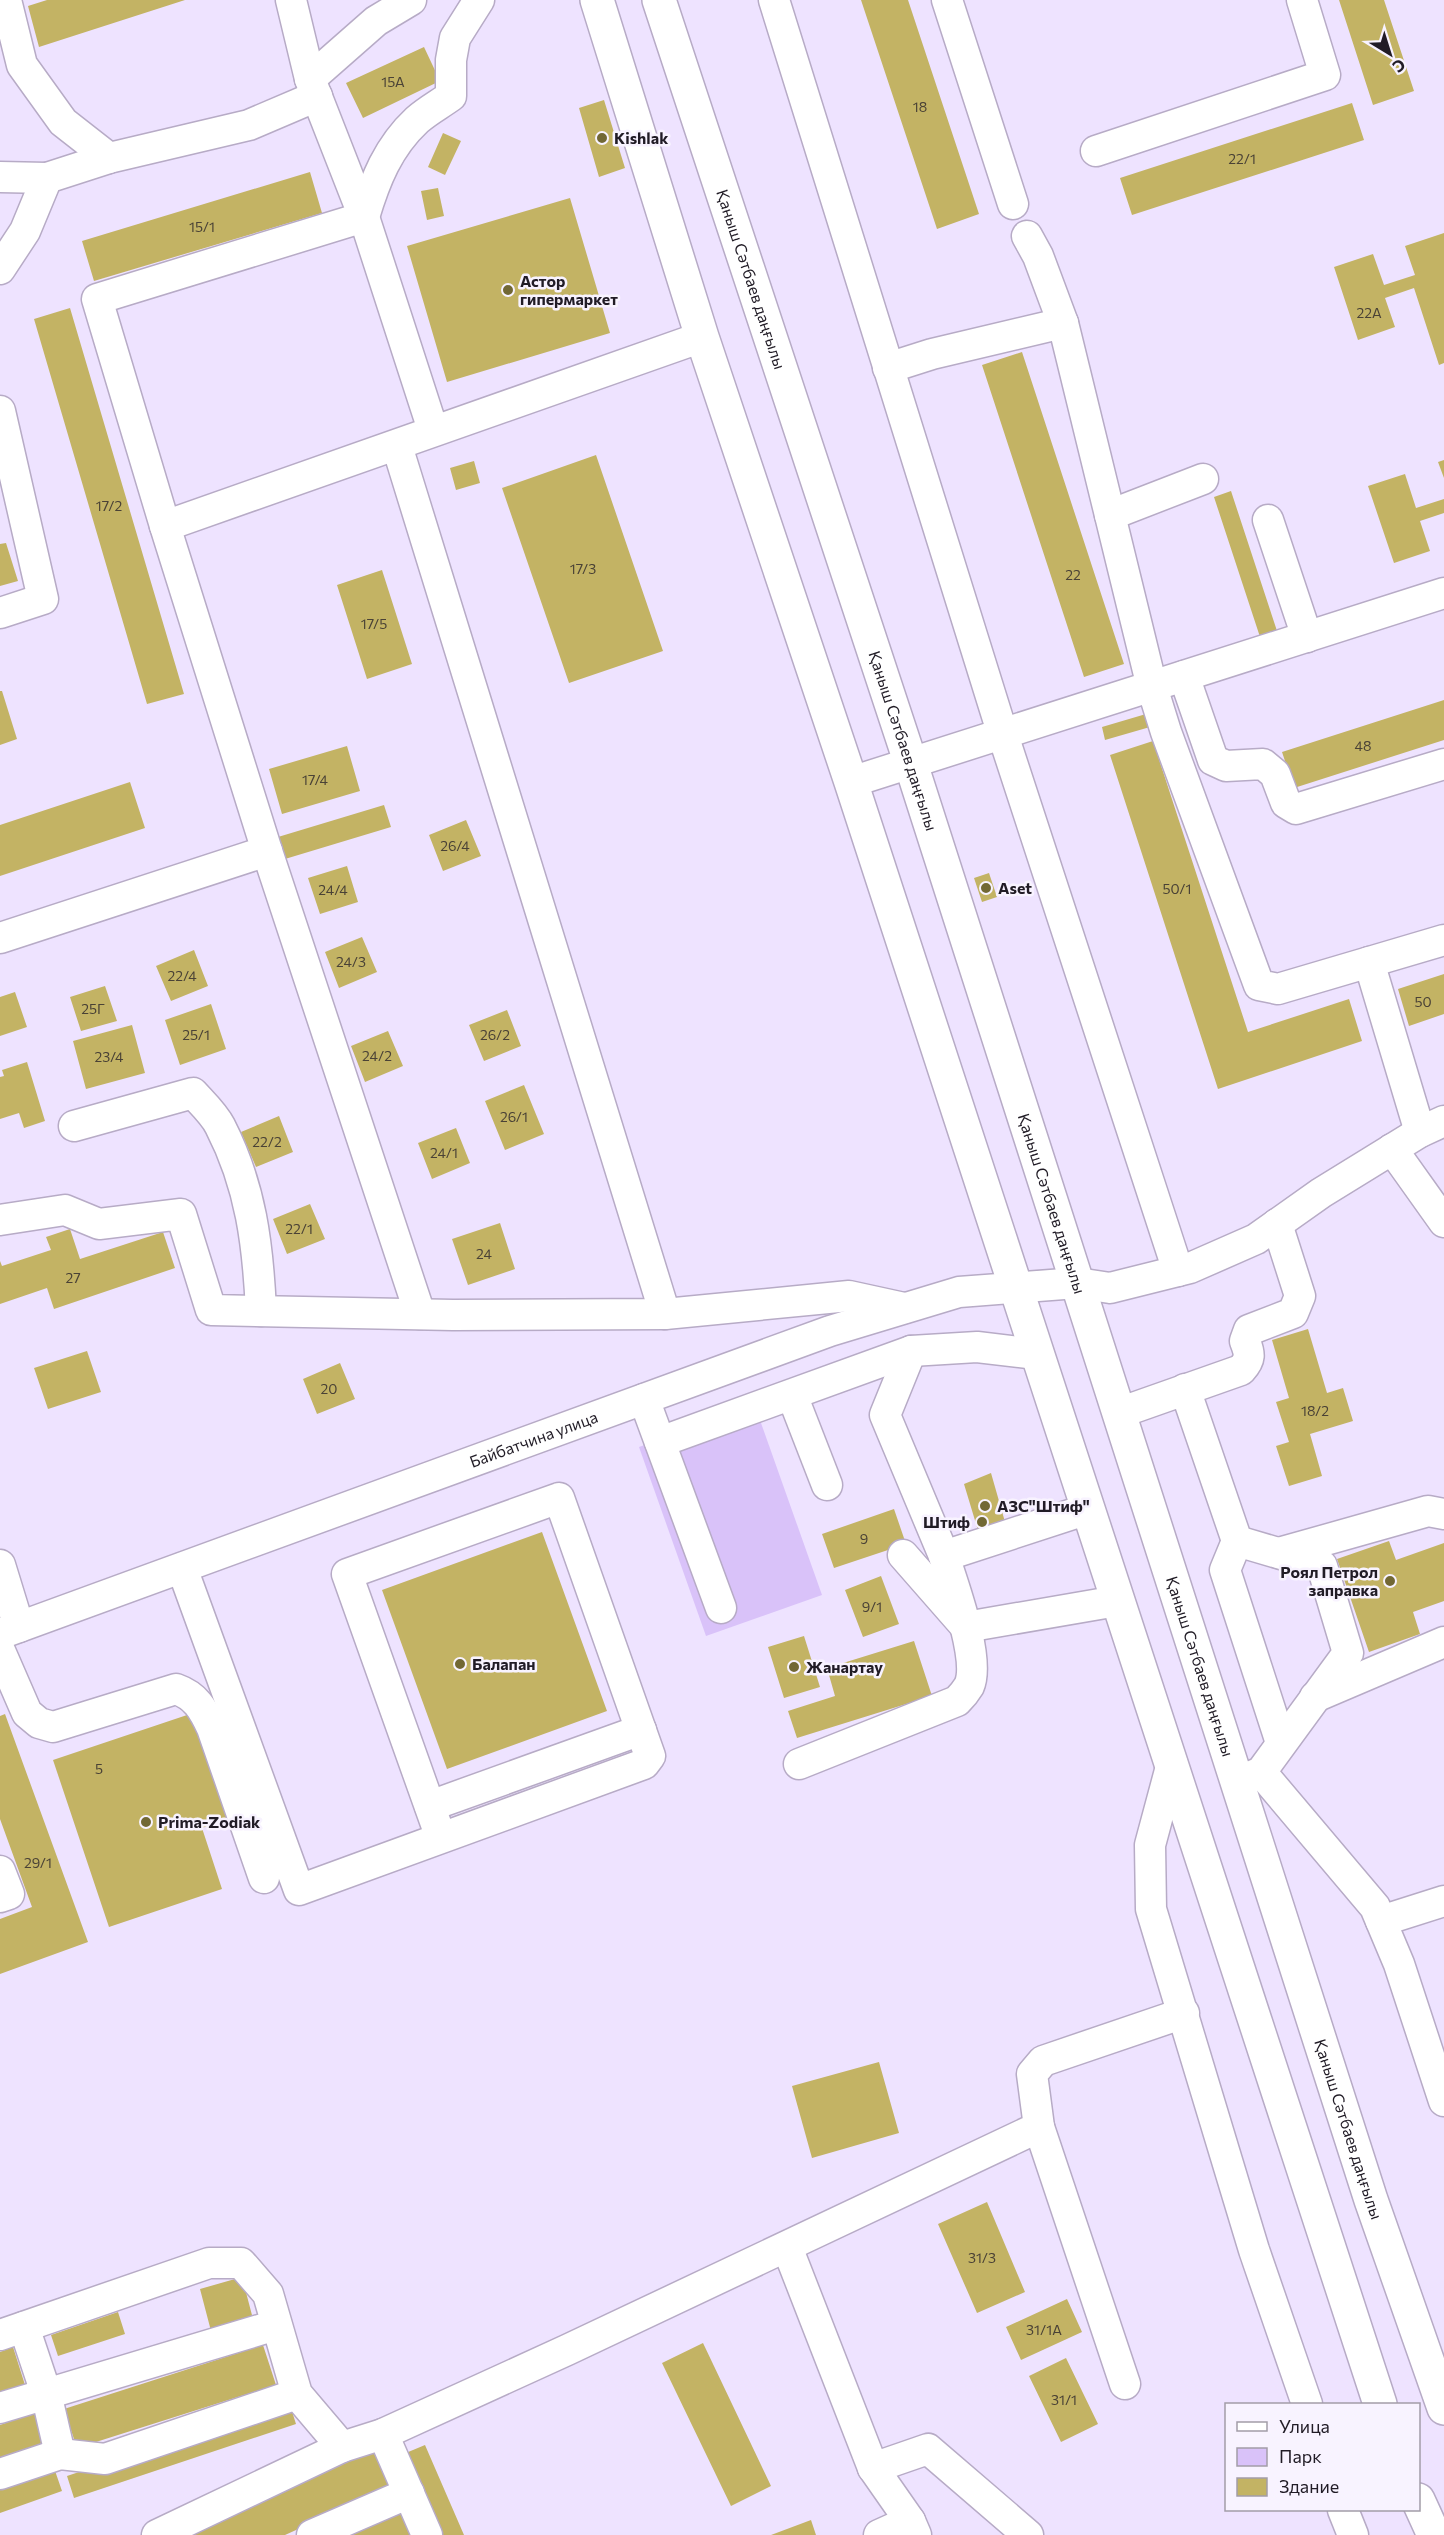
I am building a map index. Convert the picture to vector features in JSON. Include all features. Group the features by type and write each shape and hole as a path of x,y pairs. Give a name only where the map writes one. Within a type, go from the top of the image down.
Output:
{"main road":[{"path":"597,0 702,337 851,782 1380,2403"},
{"name":"Қаныш Сәтбаев даңғылы","path":"659,0 911,764 1119,1413 1250,1777 1371,2200 1444,2408"},
{"path":"1420,2502 1434,2535"}],"street":[{"path":"6,0 22,65 63,122 109,158"},
{"path":"291,0 314,87 364,217 433,430"},
{"path":"0,177 47,178 109,158 249,125 314,87 376,21 411,0"},
{"path":"364,217 374,185 389,151 417,119 451,96 451,60 455,38 479,0"},
{"path":"774,0 1003,735 1178,1271"},
{"path":"947,0 1012,204"},
{"path":"1096,151 1325,75 1302,0"},
{"path":"0,269 25,231 47,178"},
{"path":"364,217 97,299 165,526 267,851 420,1314"},
{"path":"1027,236 1038,256 1063,323 1152,687 1179,768 1259,985 1278,989 1444,940"},
{"path":"888,368 932,354 1063,323"},
{"path":"165,526 702,337"},
{"path":"0,411 8,484 43,599 0,613"},
{"path":"397,446 664,1314"},
{"path":"1110,515 1203,479"},
{"path":"1268,520 1307,637"},
{"path":"851,782 1444,593"},
{"path":"1184,676 1213,760"},
{"path":"1179,768 1213,760 1226,766 1263,764 1275,774 1286,803 1296,809 1444,764"},
{"path":"0,938 267,851"},
{"path":"1369,962 1432,1126"},
{"path":"74,1126 193,1093 219,1124 244,1186 258,1247 261,1311"},
{"name":"Байбатчина улица","path":"9,1631 830,1331 904,1308 958,1292 1077,1283 1110,1288 1178,1271 1256,1239 1321,1192 1432,1126"},
{"path":"1392,1149 1444,1222"},
{"path":"0,1220 65,1210 99,1224 181,1214 211,1310 420,1314 664,1314 849,1296 904,1308"},
{"path":"1119,1413 1242,1370 1249,1361 1250,1354 1245,1341 1249,1330 1293,1313 1300,1296 1277,1224"},
{"path":"660,1442 911,1351 977,1347 1036,1354"},
{"path":"800,1764 957,1701 969,1685 972,1668 966,1627 944,1556 885,1415 911,1351"},
{"path":"1185,1389 1237,1541 1225,1570 1281,1743"},
{"path":"792,1395 827,1485"},
{"path":"644,1399 722,1608"},
{"path":"182,1568 299,1890 644,1764 650,1756 559,1498 347,1574 441,1838"},
{"path":"944,1556 1088,1509"},
{"path":"1279,1553 1428,1511 1444,1515"},
{"path":"1237,1541 1322,1566 1348,1653 1281,1743 1250,1777 1375,1907 1399,1964 1444,2101"},
{"path":"903,1556 966,1627"},
{"path":"0,1565 9,1631"},
{"path":"966,1627 1117,1601"},
{"path":"1315,1697 1444,1642"},
{"path":"0,1651 30,1718 53,1727 176,1689 188,1693 203,1708 212,1728 264,1878"},
{"path":"430,1806 641,1730"},
{"path":"1172,1763 1150,1845 1151,1909 1254,2250 1307,2403"},
{"path":"0,1871 9,1894 0,1897"},
{"path":"1381,1921 1444,1900"},
{"path":"1125,2384 1039,2127 1032,2074 1043,2061 1184,2013"},
{"path":"158,2535 342,2447 383,2433 567,2350 1039,2127"},
{"path":"786,2247 873,2468 913,2528 879,2535"},
{"path":"60,2454 46,2393 12,2331 209,2263 241,2264 268,2294 297,2394 342,2447"},
{"path":"0,2408 276,2325"},
{"path":"0,2474 60,2454 105,2459 297,2394"},
{"path":"383,2433 427,2535"},
{"path":"873,2468 928,2449 1028,2535"},
{"path":"312,2535 409,2493"},
{"path":"1343,2511 1353,2535"}],"green space":[{"path":"755,1406 822,1595 706,1636 639,1447"}],"building":[{"path":"47,0 185,0 39,47 28,6"},
{"path":"861,0 908,0 979,214 937,229"},
{"path":"1339,0 1384,0 1414,91 1373,105"},
{"path":"424,47 440,81 363,118 346,83"},
{"name":"Kishlak","path":"604,100 625,168 599,177 579,108"},
{"path":"1352,103 1364,140 1132,215 1120,178"},
{"path":"443,133 461,141 445,175 428,167"},
{"path":"310,172 322,213 94,281 82,241"},
{"path":"438,188 444,216 427,220 421,191"},
{"name":"Астор гипермаркет","path":"570,198 610,333 447,382 407,246"},
{"path":"1444,233 1444,363 1439,365 1414,288 1385,298 1395,327 1358,340 1334,267 1373,254 1384,285 1415,275 1405,246"},
{"path":"70,308 184,694 147,704 34,319"},
{"path":"1022,352 1124,664 1084,677 982,365"},
{"path":"596,455 663,651 569,683 502,488"},
{"path":"1444,460 1444,478 1438,462"},
{"path":"474,461 480,483 456,490 450,468"},
{"path":"1405,474 1416,508 1444,499 1444,513 1420,521 1430,551 1394,563 1368,486"},
{"path":"1231,491 1279,637 1262,643 1214,497"},
{"path":"6,543 18,581 0,586 0,544"},
{"path":"382,570 412,664 367,679 337,585"},
{"path":"0,691 2,691 17,739 0,745"},
{"path":"1444,700 1444,740 1294,788 1282,752"},
{"path":"1146,714 1150,727 1105,740 1102,727"},
{"path":"1153,741 1248,1032 1349,999 1362,1041 1218,1089 1110,755"},
{"path":"347,746 360,791 282,814 269,769"},
{"path":"130,782 145,828 0,876 0,825"},
{"path":"384,805 391,827 285,859 278,837"},
{"path":"466,820 481,856 443,871 429,835"},
{"path":"347,866 358,902 320,914 308,878"},
{"name":"Aset","path":"989,873 997,897 982,902 974,878"},
{"path":"362,937 377,972 339,988 325,952"},
{"path":"194,950 208,986 171,1001 156,966"},
{"path":"1444,974 1444,1014 1409,1026 1398,989"},
{"path":"105,986 117,1021 81,1031 70,997"},
{"path":"15,992 27,1027 0,1036 0,997"},
{"path":"211,1004 226,1049 180,1065 165,1020"},
{"path":"507,1010 521,1046 484,1061 469,1025"},
{"path":"132,1025 145,1073 86,1089 73,1041"},
{"path":"388,1031 403,1066 365,1082 351,1046"},
{"path":"27,1062 45,1121 24,1128 19,1113 0,1119 0,1077 4,1076 2,1070"},
{"path":"524,1085 544,1134 505,1150 485,1101"},
{"path":"279,1116 293,1152 256,1167 241,1132"},
{"path":"456,1128 470,1163 432,1179 418,1143"},
{"path":"310,1204 325,1239 287,1254 273,1219"},
{"path":"500,1223 515,1269 468,1285 452,1239"},
{"path":"70,1229 80,1259 163,1232 175,1268 54,1309 47,1288 0,1304 0,1261 2,1266 51,1250 46,1237"},
{"path":"1308,1329 1327,1393 1343,1388 1353,1421 1310,1434 1322,1476 1289,1486 1276,1446 1289,1442 1276,1402 1289,1398 1272,1340"},
{"path":"87,1351 101,1392 48,1409 34,1368"},
{"path":"340,1363 355,1399 317,1414 303,1379"},
{"name":"АЗС\"Штиф\"","path":"991,1473 1007,1529 980,1537 964,1484"},
{"path":"894,1509 906,1544 834,1568 822,1534"},
{"path":"542,1532 607,1711 447,1769 382,1590"},
{"name":"Роял Петрол заправка","path":"1389,1541 1396,1560 1444,1543 1444,1601 1413,1612 1420,1634 1369,1652 1337,1559"},
{"path":"881,1576 899,1624 863,1637 845,1590"},
{"name":"Жанартау","path":"804,1636 820,1687 784,1698 768,1647"},
{"path":"914,1641 932,1696 797,1738 788,1711 835,1696 827,1668"},
{"name":"Prima-Zodiak","path":"199,1711 234,1817 202,1828 222,1889 109,1927 53,1760"},
{"path":"5,1714 88,1942 0,1974 0,1919 32,1907 0,1819 0,1716"},
{"path":"879,2062 899,2133 812,2158 792,2086"},
{"path":"987,2202 1025,2292 977,2313 938,2224"},
{"path":"242,2277 253,2319 211,2331 200,2289"},
{"path":"1067,2299 1082,2332 1021,2360 1006,2327"},
{"path":"118,2312 125,2334 58,2356 51,2335"},
{"path":"703,2343 771,2486 731,2506 662,2363"},
{"path":"263,2345 276,2385 77,2448 64,2409"},
{"path":"13,2347 25,2385 0,2393 0,2352"},
{"path":"1066,2358 1098,2424 1061,2442 1029,2376"},
{"path":"289,2402 296,2424 74,2498 67,2476"},
{"path":"37,2412 48,2445 0,2462 0,2425"},
{"path":"425,2445 464,2535 436,2535 401,2455"},
{"path":"381,2447 398,2484 285,2535 186,2535"},
{"path":"53,2465 62,2491 0,2513 0,2484"},
{"path":"402,2508 414,2535 339,2535"},
{"path":"811,2520 816,2535 771,2535"}],"place":[{"name":"Kishlak","path":"602,138"},
{"name":"Астор гипермаркет","path":"508,290"},
{"name":"Aset","path":"986,888"},
{"name":"АЗС\"Штиф\"","path":"985,1506"},
{"name":"Штиф","path":"982,1522"},
{"name":"Роял Петрол заправка","path":"1390,1581"},
{"name":"Балапан","path":"460,1664"},
{"name":"Жанартау","path":"794,1667"},
{"name":"Prima-Zodiak","path":"146,1822"}]}
